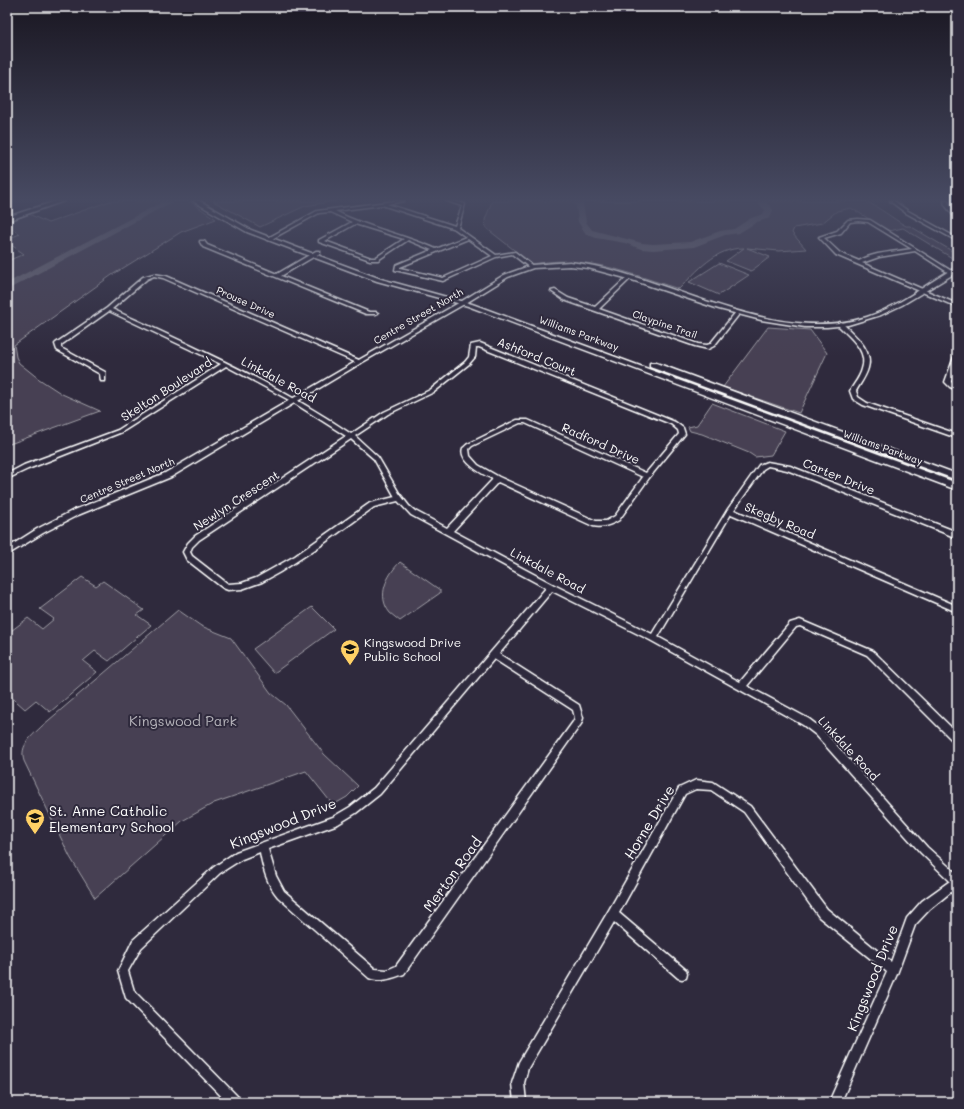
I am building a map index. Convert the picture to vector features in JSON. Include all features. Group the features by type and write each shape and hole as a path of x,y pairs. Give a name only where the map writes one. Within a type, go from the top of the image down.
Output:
{"main road":[{"name":"Williams Parkway","path":"315,253 379,280 467,300 957,477"},
{"name":"Williams Parkway","path":"467,300 957,486"}],"street":[{"path":"221,253 368,313 376,313"},
{"path":"277,276 315,253"},
{"path":"351,253 369,260 376,259 386,253"},
{"path":"429,253 398,266 397,269 443,280 495,256 513,253 532,267"},
{"path":"491,253 495,256"},
{"path":"837,253 957,306"},
{"path":"859,263 878,256 899,253"},
{"path":"920,253 951,272"},
{"name":"Centre Street North","path":"7,552 40,531 75,513 168,475 506,276 532,267 556,264 580,265 629,278 755,318 788,324 840,324 860,321 883,313 951,272 957,270"},
{"name":"Prouse Drive","path":"103,380 103,373 59,349 58,344 109,309 149,276 160,276 359,362"},
{"path":"595,310 629,278"},
{"name":"Claypine Trail","path":"554,291 566,299 595,310 697,345 708,347 712,345 738,313"},
{"name":"Linkdale Road","path":"109,309 295,400 352,437 375,458 399,498 408,509 551,587 653,638 806,722 819,732 924,850 957,881"},
{"path":"840,324 861,348 866,362 866,368 853,391 855,398 865,404 957,436"},
{"name":"Ashford Court","path":"352,437 386,413 432,391 467,363 472,357 473,346 480,345 678,425 682,434 647,476"},
{"path":"957,356 948,380 952,386 957,388"},
{"name":"Skelton Boulevard","path":"7,477 26,467 120,432 224,365"},
{"name":"Radford Drive","path":"520,421 526,422 647,476 617,518 610,523 603,524 595,524 497,479 476,467 467,456 466,449 470,445 520,421"},
{"name":"Newlyn Crescent","path":"352,437 197,538 186,552 189,558 227,587 236,588 248,585 283,568 372,505 399,498"},
{"name":"Carter Drive","path":"730,511 761,467 767,464 788,468 957,535"},
{"path":"448,532 497,479"},
{"name":"Skegby Road","path":"653,638 730,511 957,609"},
{"name":"Kingswood Drive","path":"235,1102 130,994 123,972 137,944 217,870 239,854 335,821 353,810 378,791 551,587"},
{"path":"742,686 793,625 800,623 870,653 957,739"},
{"name":"Merton Road","path":"263,846 270,875 275,887 281,894 373,974 387,975 400,970 577,724 579,718 576,708 494,655"},
{"name":"Horne Drive","path":"520,1102 518,1083 523,1066 613,914 682,791 696,784 713,786 747,809 823,914 893,970"},
{"name":"Kingswood Drive","path":"835,1102 893,970 911,922 926,905 957,881"},
{"path":"613,914 682,974"}],"green space":[{"path":"22,253 148,253 112,275 14,345 16,357 19,363 39,379 62,394 100,411 7,445 7,261 24,254"},
{"path":"518,253 722,253 708,261 679,289 628,272 588,263 558,261 532,264"},
{"path":"737,253 759,253 770,257 751,271 726,261"},
{"path":"944,253 957,254 957,261"},
{"path":"719,263 749,275 719,295 689,282"},
{"path":"768,327 810,330 827,353 799,413 723,387"},
{"path":"712,403 785,431 771,455 755,457 749,453 702,434 690,431 688,427 697,425"},
{"path":"400,562 440,590 440,593 400,621 390,613 386,606 384,593 387,579"},
{"path":"82,577 96,586 103,581 144,610 137,615 151,625 109,661 95,651 83,661 97,672 50,712 36,700 25,709 7,693 7,634 28,618 42,629 54,619 40,609"},
{"path":"312,607 334,629 274,673 253,649"},
{"name":"Kingswood Park","path":"178,610 201,626 231,638 271,693 286,705 324,754 358,786 347,797 333,805 306,771 214,803 182,821 95,898 70,857 24,761 23,750 27,741 42,726"}],"waterway":[{"path":"7,287 72,253"}],"place":[{"name":"Kingswood Drive Public School","path":"350,666"},
{"name":"St. Anne Catholic Elementary School","path":"35,835"}]}
